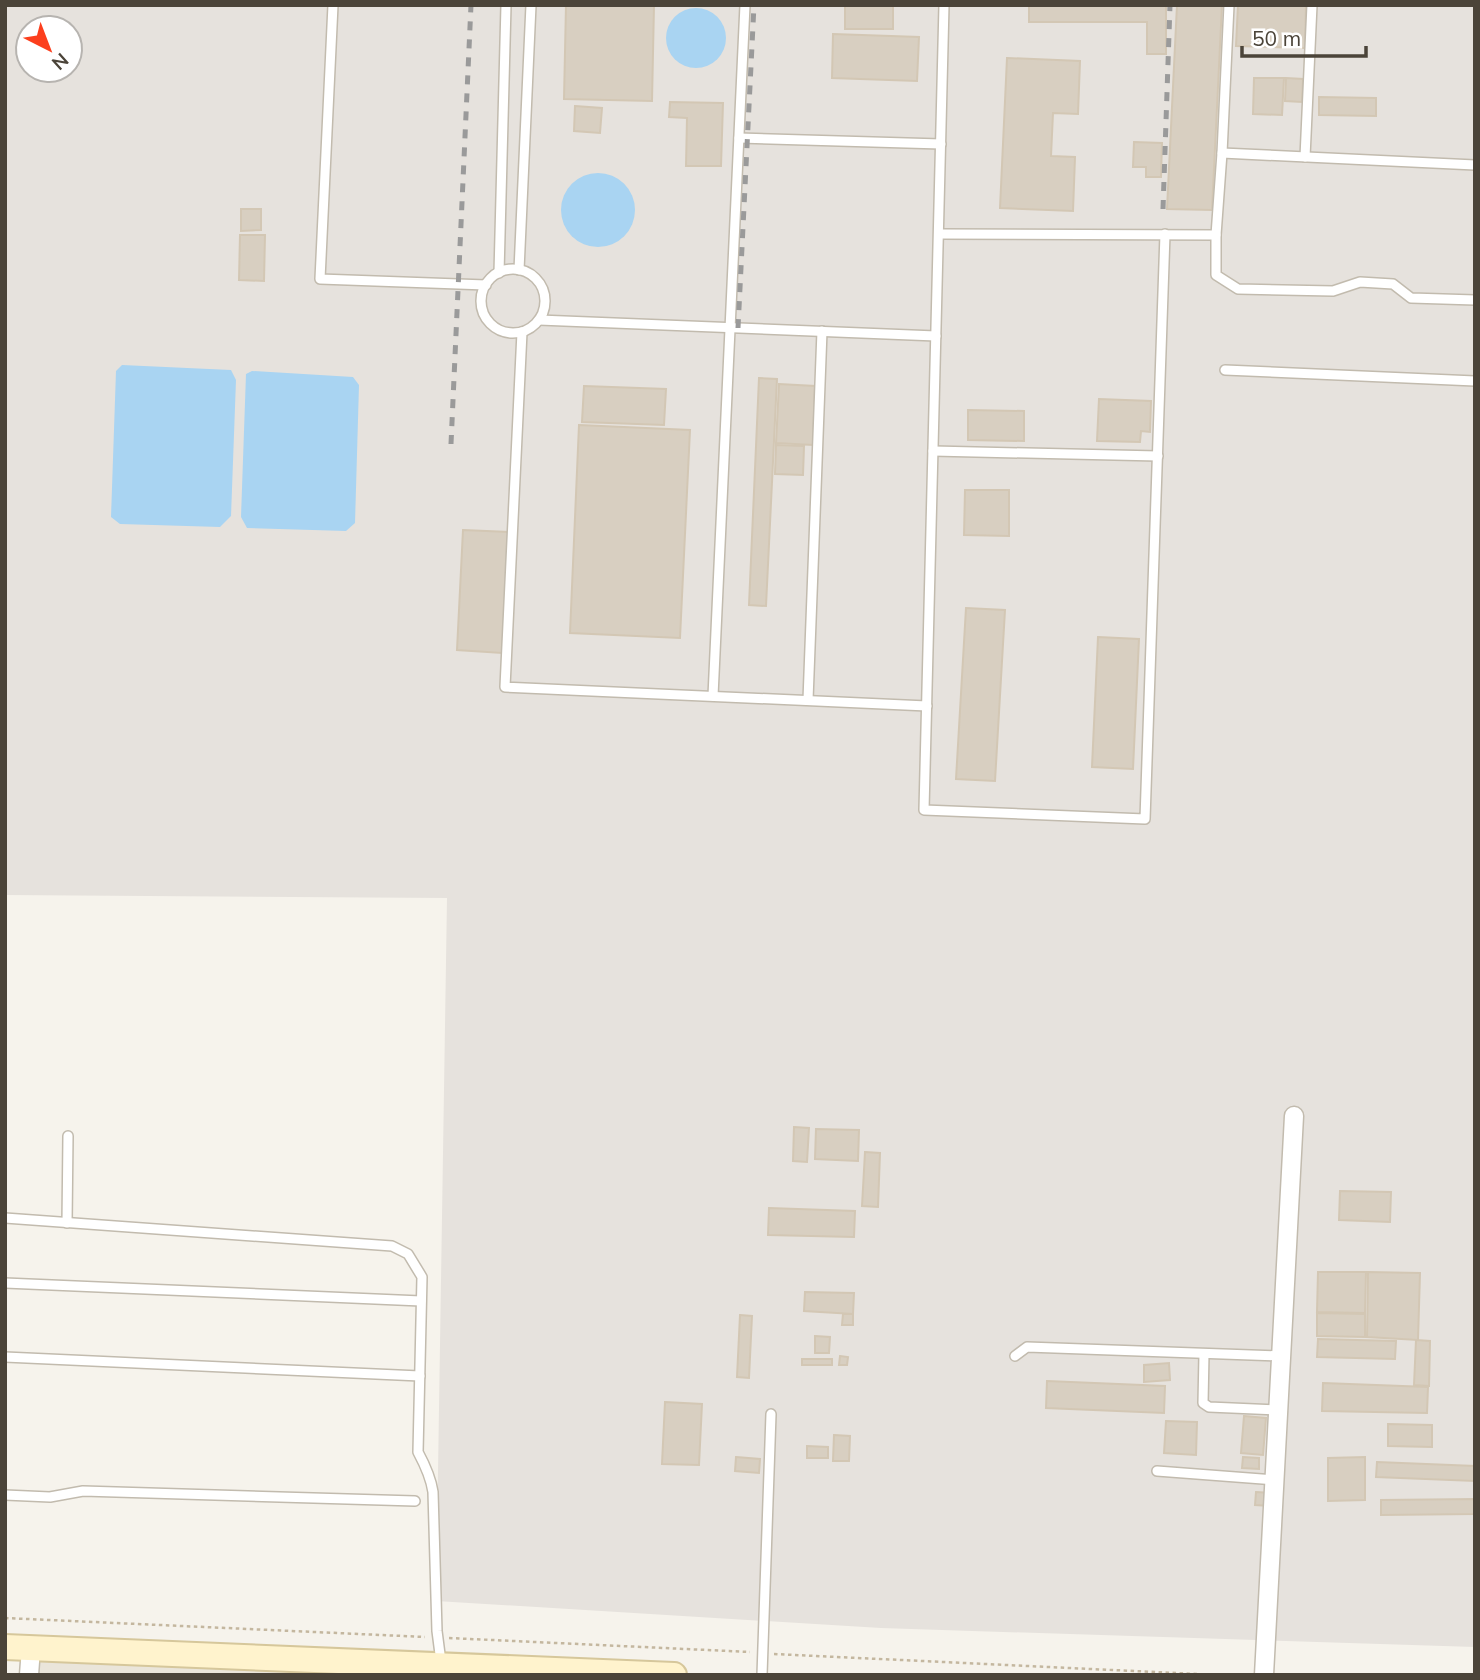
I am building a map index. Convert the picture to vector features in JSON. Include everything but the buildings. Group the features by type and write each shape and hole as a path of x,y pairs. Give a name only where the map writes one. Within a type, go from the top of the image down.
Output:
{"street":[{"path":"1264,1675 1294,1116"},
{"path":"5,1647 674,1675"},
{"path":"29,1675 31,1648"}],"lane":[{"path":"333,5 320,279 486,285"},
{"path":"499,273 506,5"},
{"path":"519,270 531,5"},
{"path":"713,696 745,5"},
{"path":"944,5 924,810 1145,819 1166,234"},
{"path":"1229,5 1216,275 1238,289 1333,291 1360,282 1393,284 1411,298 1475,300"},
{"path":"1306,157 1312,5"},
{"path":"739,138 941,144"},
{"path":"1222,153 1475,165"},
{"path":"939,234 1216,235"},
{"path":"509,269 529,273 538,280 543,289 545,300 540,320 523,332 512,334 493,326 482,309 481,298 486,285 499,273 509,269"},
{"path":"540,320 936,335"},
{"path":"808,700 822,331"},
{"path":"523,332 505,687 927,706"},
{"path":"1225,370 1475,380"},
{"path":"933,451 1158,456"},
{"path":"67,1223 68,1136"},
{"path":"5,1218 393,1246 408,1254 422,1277 418,1452 432,1482 438,1638 442,1665"},
{"path":"5,1283 421,1301"},
{"path":"1015,1356 1027,1347 1281,1356"},
{"path":"1204,1354 1203,1403 1209,1407 1278,1410"},
{"path":"5,1357 420,1376"},
{"path":"762,1675 771,1414"},
{"path":"1157,1471 1274,1480"},
{"path":"5,1495 50,1497 83,1491 415,1501"}],"path":[{"path":"5,1618 1218,1675"}],"shaded area":[{"path":"5,5 1475,5 1475,1647 881,1628 436,1601 447,898 5,895"},
{"path":"31,1648 674,1675 29,1675"}],"water":[{"path":"690,8 702,8 721,21 726,38 724,50 713,63 702,68 690,68 671,55 666,44 666,32 679,13"},
{"path":"598,173 612,176 624,184 632,196 635,210 632,224 624,236 612,244 598,247 584,244 572,236 564,224 561,210 564,196 572,184 584,176"},
{"path":"122,365 231,370 236,380 231,516 220,527 120,524 111,517 116,371"},
{"path":"252,371 353,377 359,385 355,523 346,531 247,528 241,517 246,374"}],"railway":[{"path":"451,444 471,5"},
{"path":"738,328 754,5"},
{"path":"1163,209 1170,5"}]}
